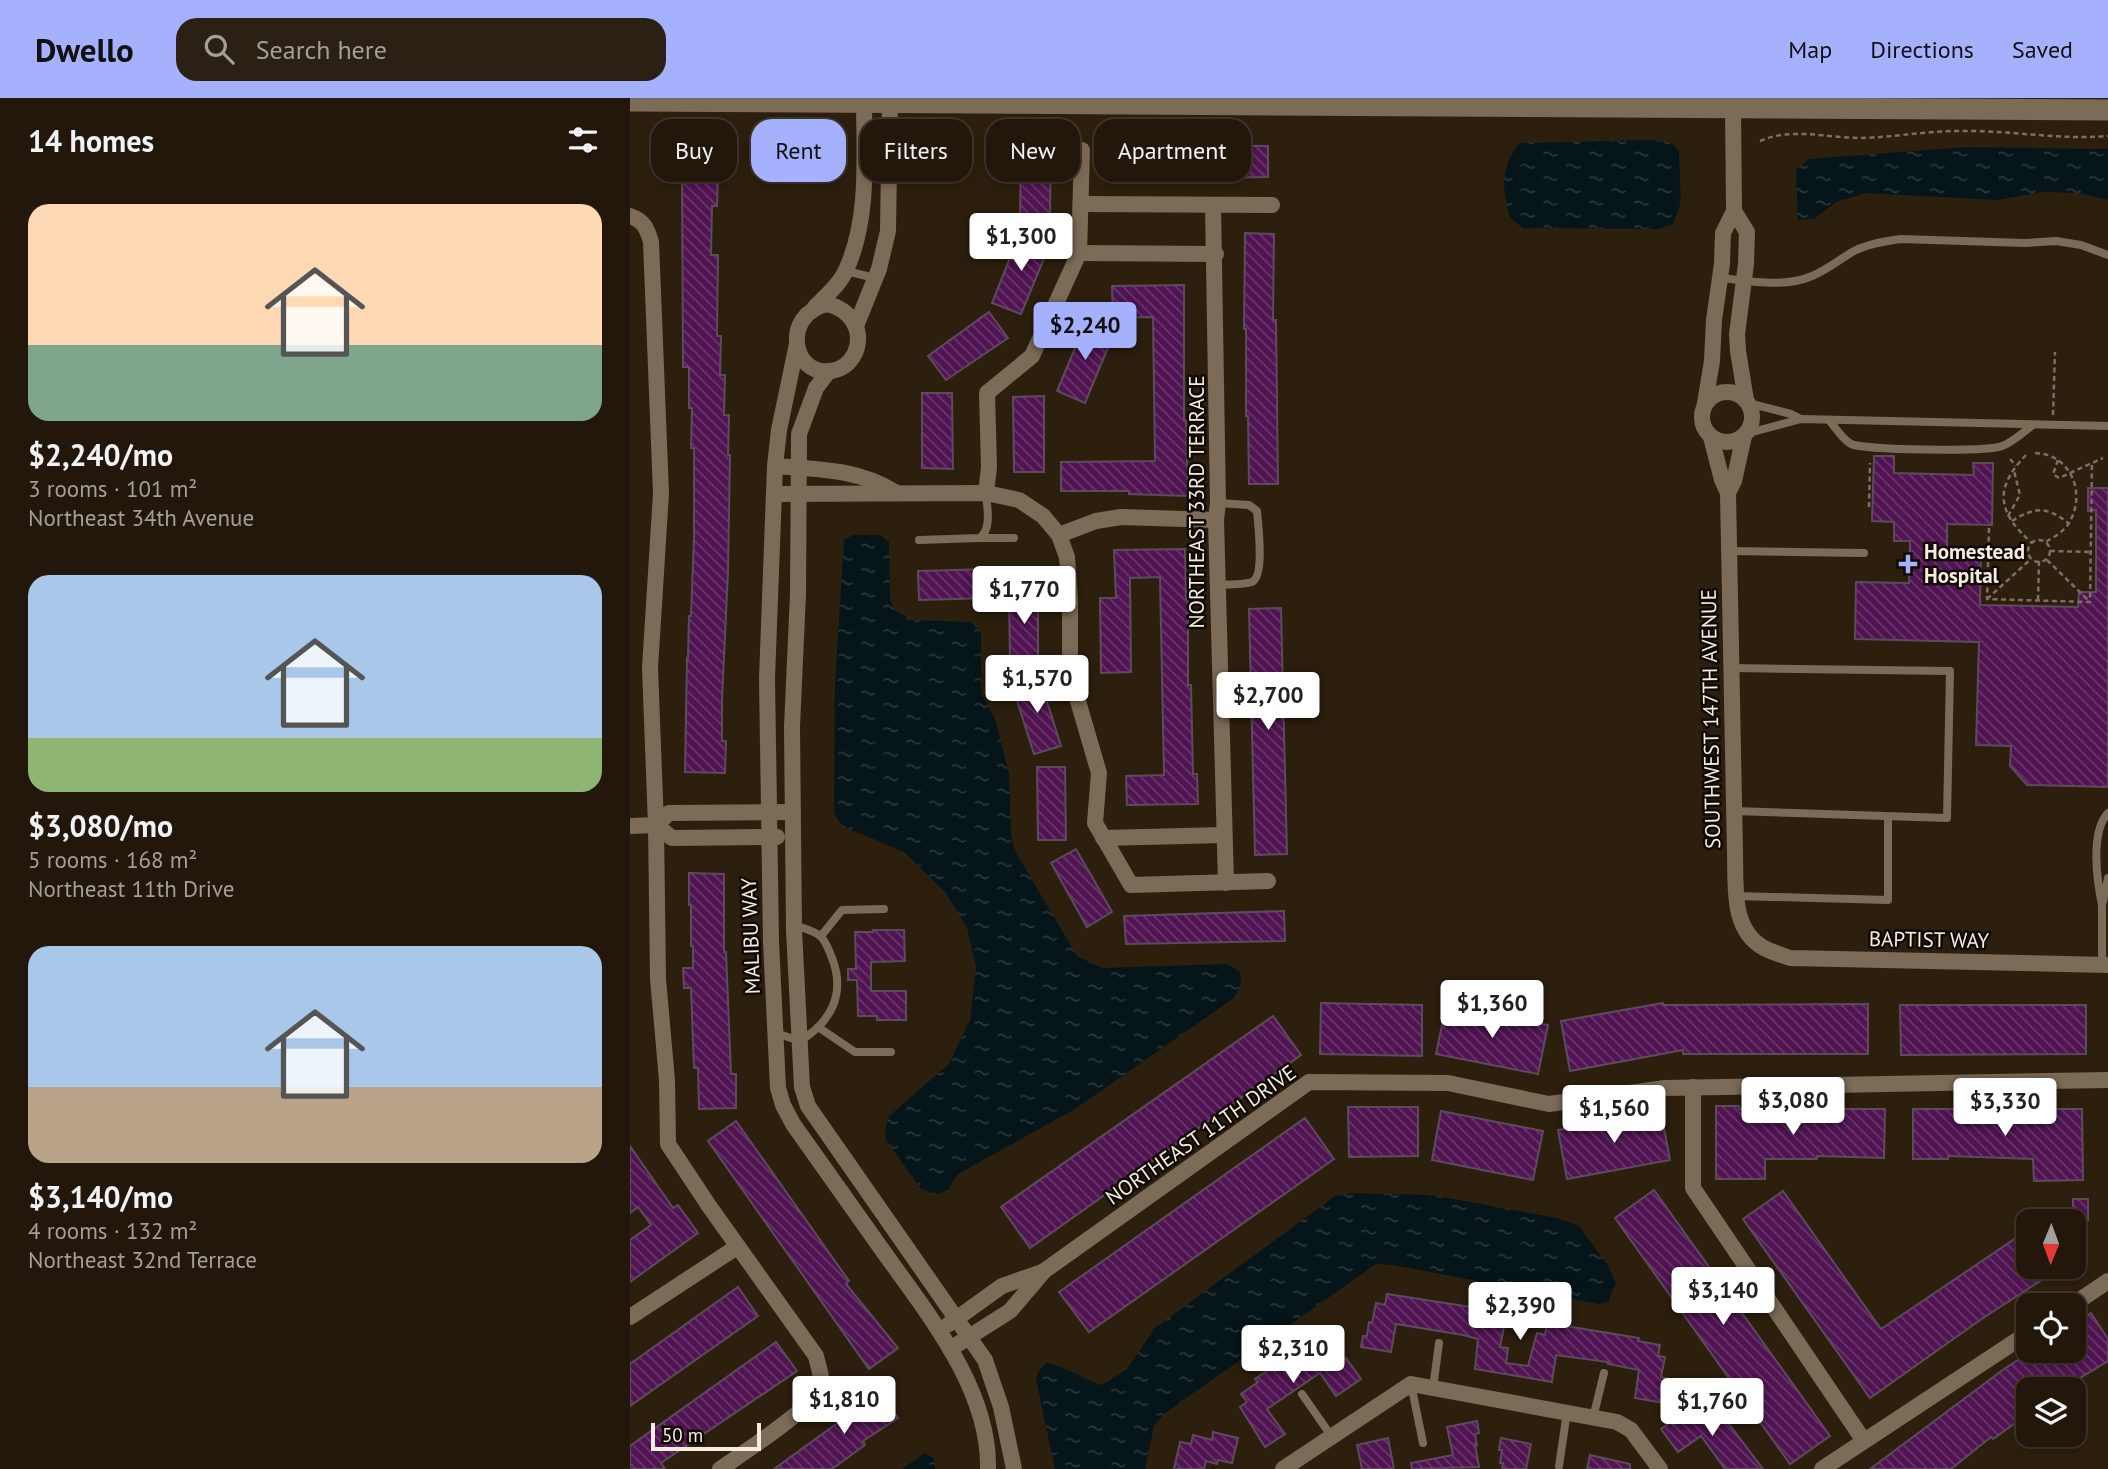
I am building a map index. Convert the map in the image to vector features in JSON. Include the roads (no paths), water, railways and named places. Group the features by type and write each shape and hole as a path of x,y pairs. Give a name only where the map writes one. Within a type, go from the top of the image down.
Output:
{"main road":[{"path":"630,101 1216,102 1733,109 2108,110"}],"street":[{"name":"MALIBU WAY","path":"864,101 863,201 855,244 846,271 829,293 804,316 797,329 797,344 779,430 775,466 766,678 778,1088 793,1124 950,1349 978,1408 988,1445 988,1469"},
{"name":"MALIBU WAY","path":"890,101 888,231 875,278 856,326 858,344 851,360 837,370 830,371 816,387 799,433 798,594 792,727 794,924 802,1087 808,1106 985,1360 1002,1407 1013,1469"},
{"path":"1733,109 1734,211 1723,233 1710,376 1701,415 1711,438 1726,442 1744,435 1752,422 1737,342 1747,232 1734,211"},
{"path":"986,493 989,467 987,393 1032,356 1079,253 1082,150"},
{"path":"1081,204 1272,205"},
{"name":"NORTHEAST 33RD TERRACE","path":"1213,205 1216,254 1216,520 1226,883"},
{"path":"630,216 641,220 651,242 661,493 650,667 658,979 667,1080 668,1144 737,1247 816,1356 821,1377 820,1388 797,1413 720,1469"},
{"path":"1079,253 1216,254"},
{"path":"815,307 827,304 839,307 849,314 856,326"},
{"path":"797,344 802,357 811,368 830,371"},
{"path":"1705,403 1721,392 1735,393 1747,401"},
{"name":"SOUTHWEST 147TH AVENUE","path":"1728,493 1734,481 1744,435"},
{"name":"SOUTHWEST 147TH AVENUE","path":"1711,438 1722,481 1728,493 1736,896 1740,924 1753,940"},
{"path":"775,466 841,471 881,483 897,493"},
{"path":"774,494 986,493 1019,500 1043,516 1059,535 1067,558 1071,671 1098,773 1095,823 1131,885 1268,881"},
{"path":"1059,535 1096,521 1121,517 1216,520"},
{"path":"630,826 656,825 669,813 793,812"},
{"path":"656,825 672,838 793,837"},
{"path":"1103,838 1224,835"},
{"name":"BAPTIST WAY","path":"1753,940 1790,958 2105,965"},
{"name":"NORTHEAST 11TH DRIVE","path":"950,1349 1010,1311 1044,1271 1309,1082 1448,1083 1549,1104 1665,1088 2108,1080"},
{"path":"1693,1087 1693,1188 1864,1441"},
{"path":"630,1317 737,1247"},
{"name":"NORTHEAST 11TH DRIVE","path":"938,1331 1002,1286 1044,1271"},
{"path":"2086,1296 2108,1281"},
{"path":"1822,1469 2016,1341"},
{"path":"1283,1469 1411,1384 1617,1422 1631,1430 1660,1469"}],"lane":[{"path":"1721,278 1786,282 1811,277 1857,250 1901,239 2025,243 2056,241 2081,245 2108,255"},
{"path":"846,271 875,278"},
{"path":"1747,401 1801,419"},
{"path":"1744,435 1801,419 2108,426"},
{"path":"1829,420 1845,440 1852,444 1880,447 1993,449 2009,443 2033,425"},
{"path":"980,538 986,534 988,528 986,493"},
{"path":"1218,503 1249,505 1257,511 1260,568 1257,577 1251,582 1218,585"},
{"path":"919,540 1014,538"},
{"path":"1729,551 1864,553"},
{"path":"1732,668 1950,671 1947,818 1734,811"},
{"path":"2105,965 2097,835 2101,821 2108,814"},
{"path":"1736,896 1888,900 1888,817"},
{"path":"2102,905 2108,878"},
{"path":"821,936 842,910 884,909"},
{"path":"776,1033 800,1041 818,1027 831,1011 838,996 835,966 821,936 794,924"},
{"path":"818,1027 855,1052 891,1052"},
{"path":"1433,1388 1439,1343"},
{"path":"1593,1418 1604,1373"},
{"path":"1411,1384 1423,1443"},
{"path":"1302,1394 1332,1437"},
{"path":"1559,1466 1567,1412"}],"water":[{"path":"1650,140 1672,143 1679,151 1681,203 1673,224 1659,229 1523,228 1510,218 1504,179 1508,162 1519,143"},
{"path":"1966,147 2108,149 2108,200 2079,193 2042,192 1997,200 1866,193 1836,202 1814,219 1798,220 1796,170 1809,159"},
{"path":"853,535 880,535 889,542 890,598 894,610 912,620 971,622 981,633 981,693 996,721 1009,774 1011,833 1015,851 1077,956 1102,968 1227,964 1240,972 1241,984 1234,998 1075,1109 958,1174 948,1190 936,1195 921,1189 886,1140 885,1132 889,1116 949,1064 970,1020 976,966 967,928 946,893 904,852 842,826 834,813 835,684 844,540"},
{"path":"1354,1193 1432,1195 1557,1218 1579,1226 1607,1264 1616,1283 1608,1302 1599,1304 1376,1264 1164,1414 1154,1426 1145,1469 1055,1469 1036,1379 1046,1363 1102,1385 1127,1369 1155,1328 1335,1196"},
{"path":"925,1453 934,1458 935,1469 902,1469"}],"place":[{"name":"Homestead Hospital","path":"1908,564"}]}
